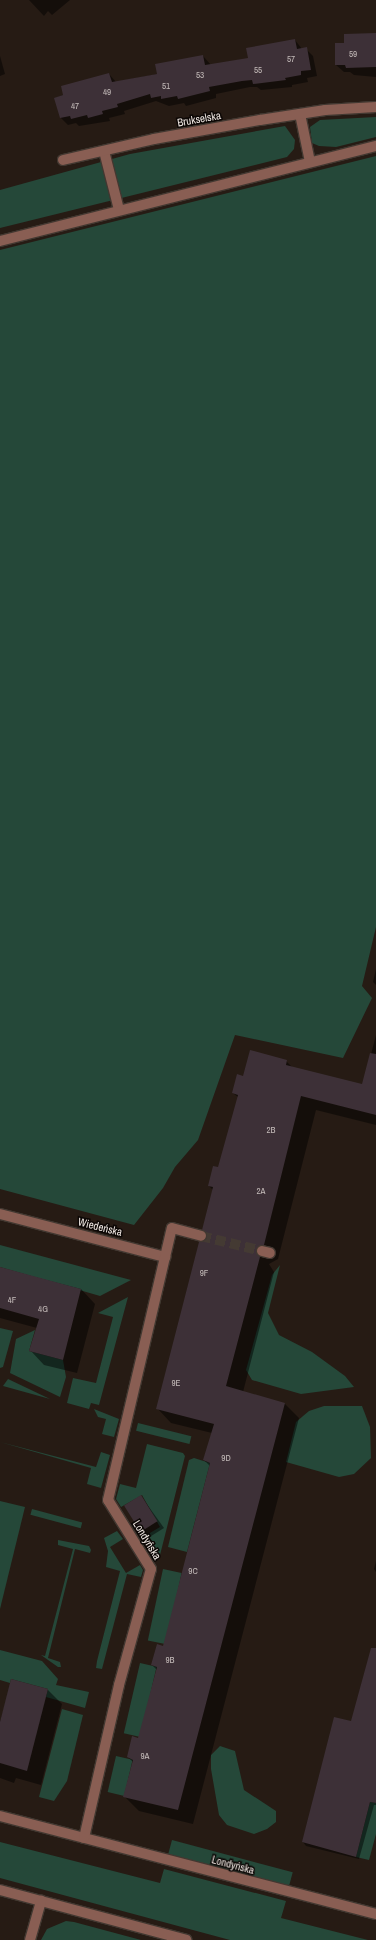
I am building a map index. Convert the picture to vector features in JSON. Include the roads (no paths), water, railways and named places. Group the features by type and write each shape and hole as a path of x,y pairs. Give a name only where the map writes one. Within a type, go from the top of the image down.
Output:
{"street":[{"name":"Brukselska","path":"63,160 154,139 300,114 376,107"},
{"path":"300,114 310,162"},
{"path":"0,241 376,146"},
{"path":"104,151 119,210"},
{"name":"Wiedeńska","path":"0,1214 165,1257"},
{"path":"165,1257 172,1228 201,1236"},
{"name":"Londyńska","path":"84,1838 120,1685 151,1568 108,1500 165,1257"},
{"name":"Londyńska","path":"0,1816 376,1914"},
{"path":"0,1890 186,1940"},
{"path":"30,1940 41,1901"}],"tunnel":[{"path":"201,1236 262,1251"}]}
